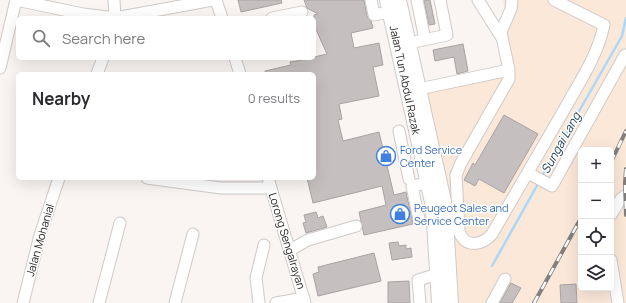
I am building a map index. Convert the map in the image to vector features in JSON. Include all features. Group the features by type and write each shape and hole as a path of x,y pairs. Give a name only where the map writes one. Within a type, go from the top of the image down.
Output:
{"main road":[{"name":"Jalan Tun Abdul Razak","path":"399,0 444,201 450,303"},
{"name":"Jalan Tun Abdul Razak","path":"388,6 428,183 434,221 439,303"}],"street":[{"path":"0,68 3,49 16,0 99,16"},
{"path":"114,0 115,16"},
{"path":"126,16 214,0 221,16"},
{"path":"371,0 374,15 388,6"},
{"path":"417,0 425,40"},
{"path":"409,43 447,35 440,0"},
{"path":"478,0 503,39"},
{"path":"512,0 511,9 501,32 510,70 509,79 461,163 456,175 459,231 464,240 476,244 488,239 536,177 586,71 602,33 604,25 554,0"},
{"path":"282,16 302,12"},
{"path":"536,177 552,186 625,55"},
{"path":"98,72 102,60"},
{"path":"236,60 239,72"},
{"path":"419,88 510,70"},
{"path":"399,132 409,180"},
{"path":"404,154 420,150"},
{"name":"Jalan Mohanial","path":"23,303 40,235 58,180"},
{"path":"161,180 220,188 270,183"},
{"name":"Lorong Sengalrayan","path":"270,183 305,301"},
{"path":"419,219 412,186 428,183"},
{"path":"614,210 620,200 626,195"},
{"path":"99,303 120,223"},
{"path":"290,250 308,240 356,226"},
{"path":"175,303 193,234"},
{"path":"259,303 256,278 264,245"},
{"path":"420,303 418,280 438,274"},
{"path":"614,278 618,303"},
{"path":"492,303 505,279"},
{"path":"276,303 305,301"}],"shaded area":[{"path":"503,0 626,0 626,303 457,303 453,205 426,93 513,75"}],"building":[{"path":"238,0 281,0 282,3 241,12"},
{"path":"304,0 364,0 367,16 371,21 373,28 351,33 354,48 379,43 383,65 373,67 379,96 339,104 342,119 338,120 343,141 379,132 394,195 406,192 413,224 364,235 359,212 386,205 382,186 313,203 307,180 316,180 316,72 265,72 291,65 290,62 316,60 316,57 327,54 316,29 316,16 314,15 318,14 307,8"},
{"path":"424,0 430,0 435,24 429,25"},
{"path":"463,44 468,71 457,74 454,57 435,61 433,50"},
{"path":"504,115 538,134 504,193 479,179 475,186 464,180 473,163 475,165"},
{"path":"316,212 318,218 323,216 327,227 306,233 303,223 306,222 304,215"},
{"path":"398,242 399,246 406,245 406,249 411,248 412,257 392,260 389,243"},
{"path":"374,253 381,281 318,296 313,274 319,272 318,267"},
{"path":"409,281 410,303 388,303 388,282"},
{"path":"511,283 521,288 512,303 500,303"},
{"path":"576,284 577,303 561,303 560,285"}],"waterway":[{"name":"Sungai Lang","path":"542,176 622,36 626,18"},
{"name":"Sungai Lang","path":"492,266 539,182"}],"railway":[{"path":"614,156 626,131"},
{"path":"626,169 626,215"},
{"path":"534,303 580,219"}],"place":[{"name":"Ford Service Center","path":"386,156"},
{"name":"Peugeot Sales and Service Center","path":"400,214"}]}
